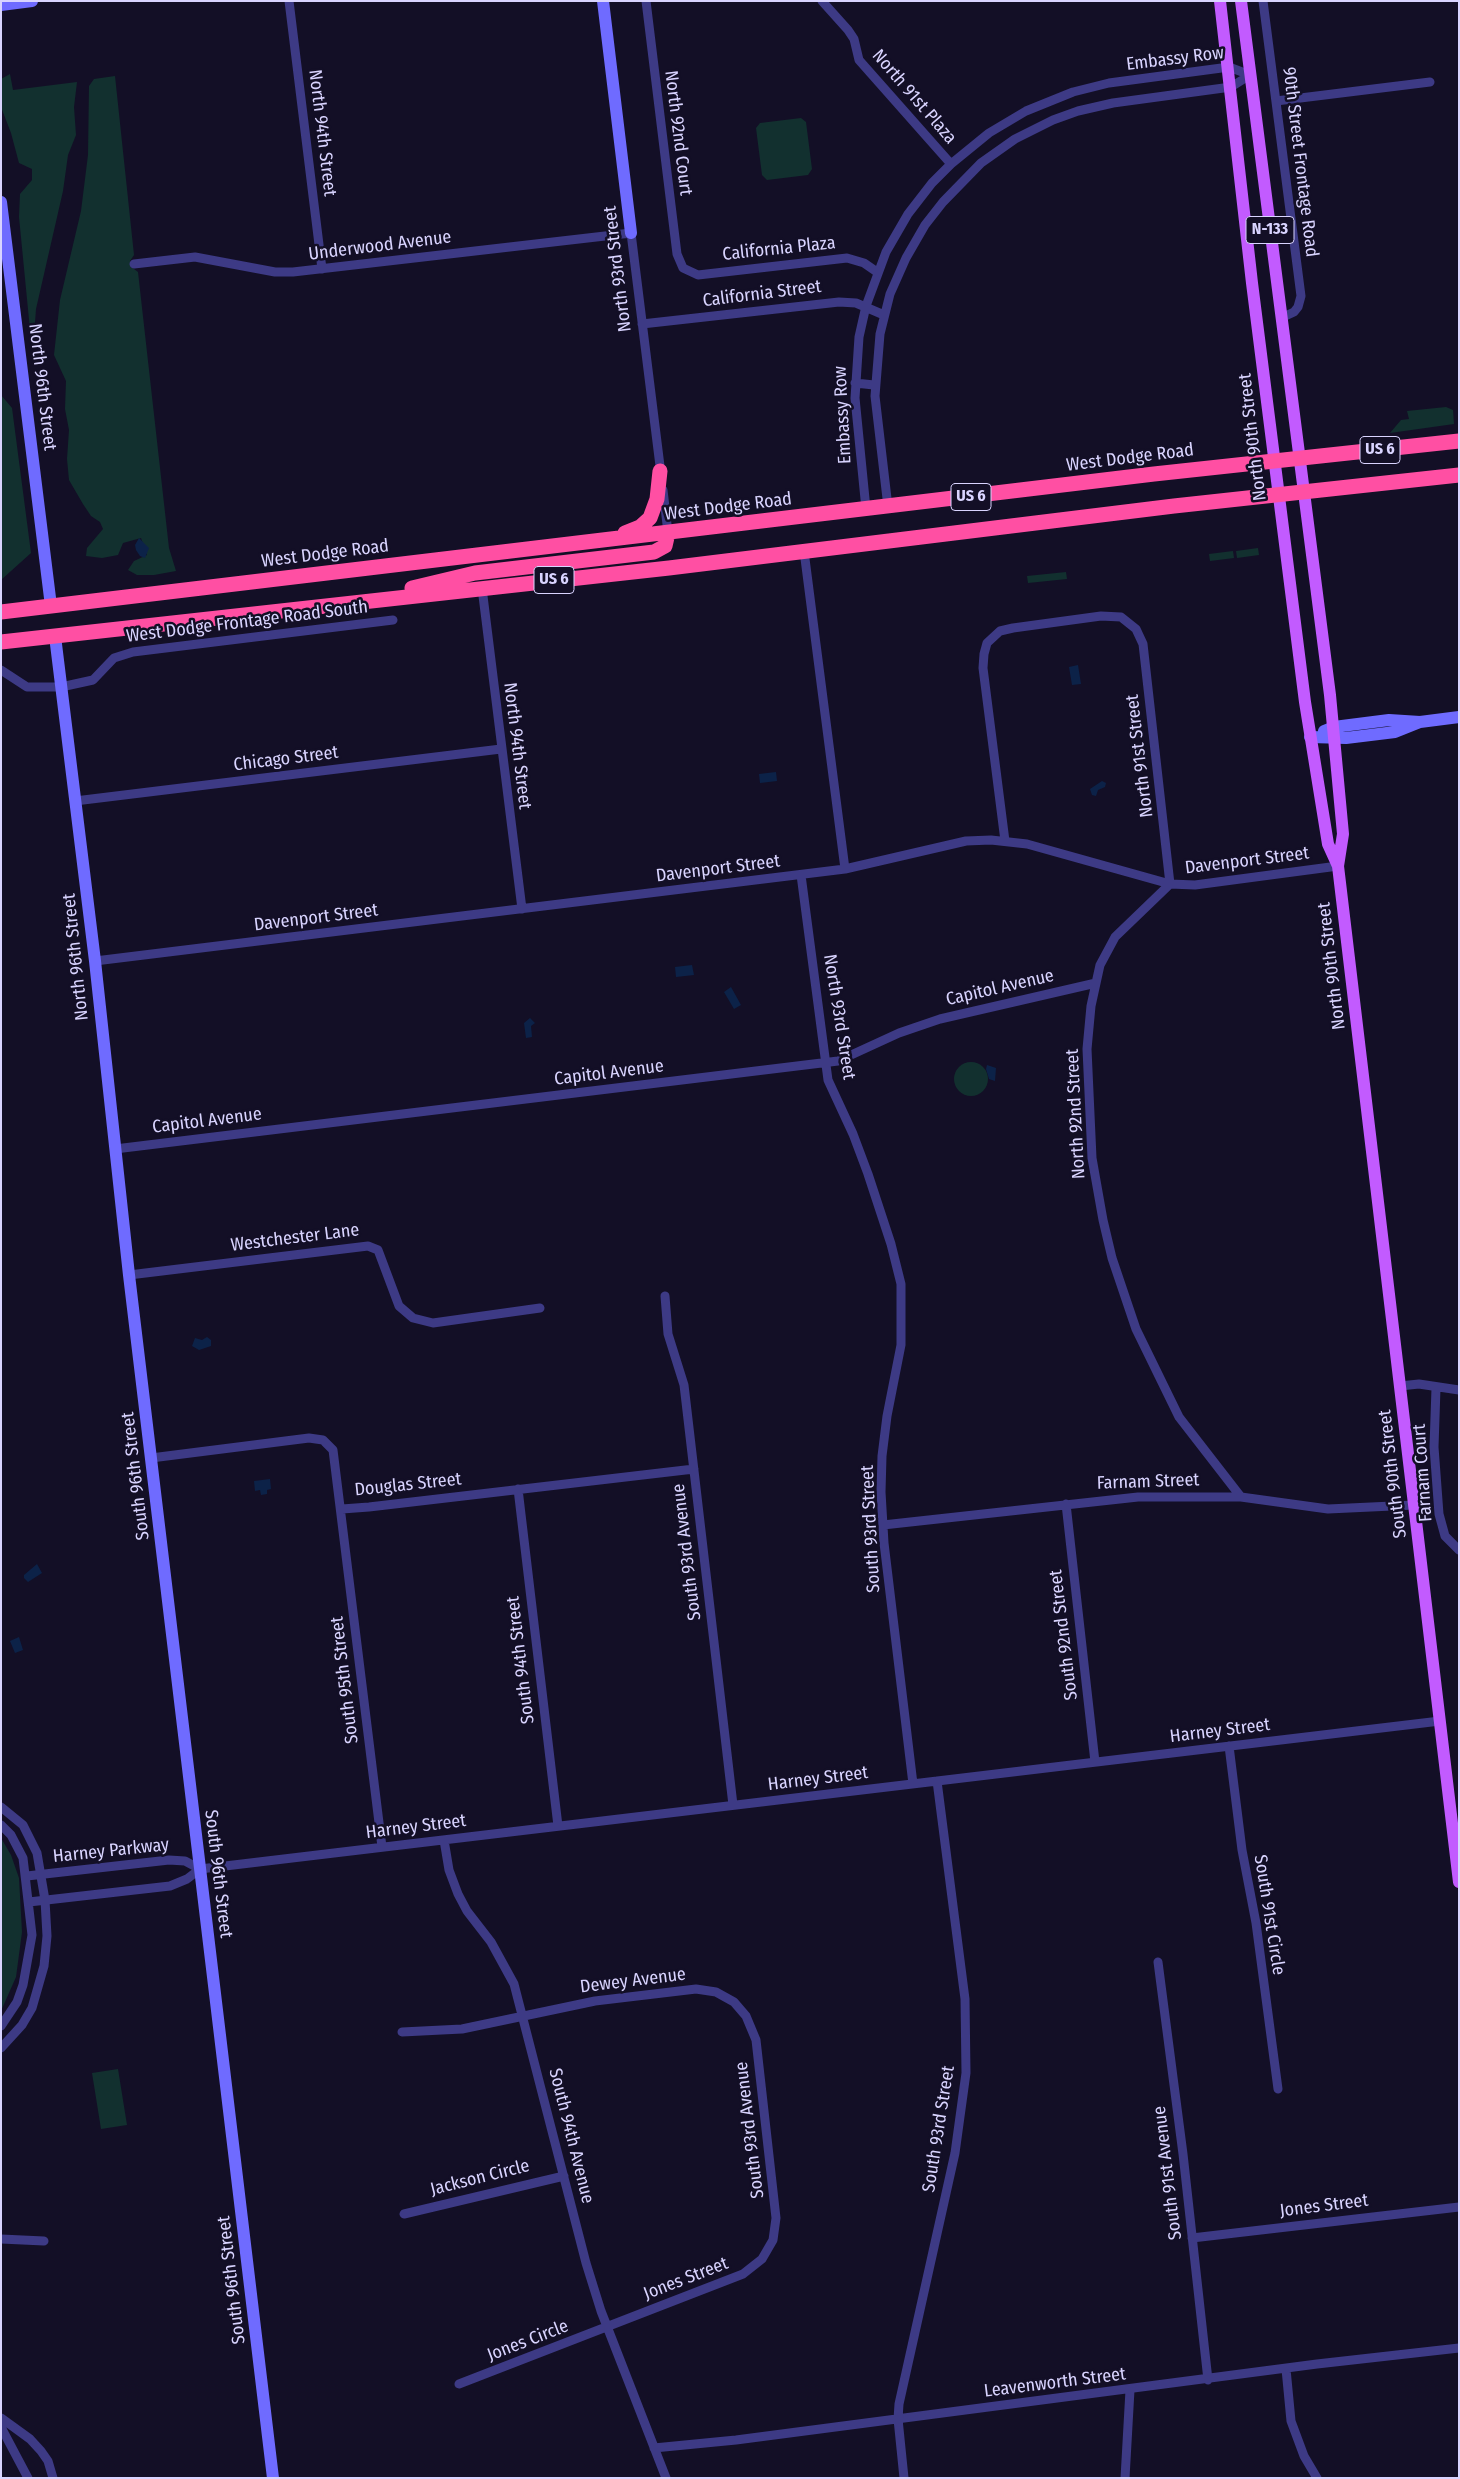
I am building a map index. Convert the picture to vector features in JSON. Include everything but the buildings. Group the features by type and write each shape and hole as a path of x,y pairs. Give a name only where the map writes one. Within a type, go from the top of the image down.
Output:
{"highway":[{"name":"West Dodge Road","path":"1,612 1459,440"},
{"path":"597,541 632,531 646,523 655,507 660,471"},
{"name":"US 6","path":"1,642 804,551 1459,474"},
{"path":"380,598 424,584 475,573 654,552 665,546 668,533"}],"main road":[{"name":"North 90th Street","path":"1220,1 1278,494 1310,737 1329,848 1338,866"},
{"name":"North 90th Street","path":"1241,1 1335,733 1343,840 1338,866 1361,1062"},
{"name":"South 90th Street","path":"1361,1062 1440,1721 1454,1797 1459,1882"}],"street":[{"path":"1,5 32,1"},
{"name":"North 94th Street","path":"289,1 322,269"},
{"name":"North 93rd Street","path":"603,1 668,533"},
{"name":"North 92nd Court","path":"646,1 677,254 683,268"},
{"name":"North 91st Plaza","path":"822,1 848,30 854,40 859,60 951,164"},
{"name":"90th Street Frontage Road","path":"1263,1 1301,296 1298,307 1294,312 1281,318"},
{"name":"Embassy Row","path":"866,509 855,383 859,337 866,306 886,252 908,214 951,164 970,146 1007,122 1073,92 1109,83 1229,67 1250,75"},
{"name":"Embassy Row","path":"888,507 876,417 874,384 884,315 898,276 925,225 966,176 1007,144 1053,120 1093,107 1139,98 1231,87 1250,75"},
{"path":"1276,101 1430,82"},
{"name":"North 96th Street","path":"1,202 51,606"},
{"name":"Underwood Avenue","path":"134,264 195,257 280,272 322,269 631,233"},
{"name":"California Plaza","path":"683,268 698,275 847,258 864,263 877,272"},
{"name":"California Street","path":"642,324 831,302 866,306 884,315"},
{"path":"855,383 874,384"},
{"path":"804,551 845,869"},
{"name":"North 94th Street","path":"482,588 522,909"},
{"name":"North 91st Street","path":"1005,841 983,663 985,648 995,635 1013,628 1110,615 1121,617 1133,626 1140,636 1144,651 1170,884"},
{"name":"West Dodge Frontage Road South","path":"1,670 27,687 61,687 93,680 114,658 133,652 393,620"},
{"name":"North 96th Street","path":"55,636 95,961 129,1274"},
{"path":"1310,737 1335,733 1395,732 1420,722 1459,717"},
{"name":"Chicago Street","path":"76,801 501,749"},
{"name":"Davenport Street","path":"95,961 845,869 951,843 991,840 1005,841 1054,851 1170,884 1195,885 1338,866"},
{"name":"North 93rd Street","path":"801,875 828,1080 853,1134 891,1244"},
{"name":"North 92nd Street","path":"1170,884 1115,937 1100,965 1090,1006 1087,1084 1092,1158 1103,1220 1127,1303 1165,1391 1190,1432 1240,1497"},
{"name":"Capitol Avenue","path":"115,1149 838,1061 899,1033 940,1019 1096,983"},
{"name":"South 93rd Street","path":"891,1244 899,1274 902,1312 901,1345 887,1416 882,1456 883,1525 913,1784"},
{"name":"Westchester Lane","path":"129,1274 368,1246 378,1250 399,1306 413,1318 433,1323 540,1308"},
{"name":"South 96th Street","path":"129,1274 272,2478"},
{"name":"South 93rd Avenue","path":"664,1296 668,1334 684,1385 732,1805"},
{"path":"1400,1386 1419,1384 1459,1390"},
{"name":"Farnam Court","path":"1436,1388 1434,1447 1439,1514 1445,1536 1459,1550"},
{"name":"Douglas Street","path":"151,1458 318,1438 329,1444 335,1456 342,1508 370,1507 694,1470"},
{"name":"South 94th Street","path":"518,1489 558,1826"},
{"name":"Farnam Street","path":"883,1525 1146,1496 1240,1497 1328,1509 1414,1505"},
{"name":"South 92nd Street","path":"1066,1504 1095,1762"},
{"name":"South 95th Street","path":"342,1508 382,1847"},
{"name":"Harney Street","path":"200,1869 1440,1721"},
{"name":"South 91st Circle","path":"1229,1746 1242,1850 1256,1923 1278,2089"},
{"name":"South 93rd Street","path":"904,2478 898,2419 919,2310 955,2153 966,2073 965,1999 937,1781"},
{"path":"1,1807 23,1825 32,1839 42,1874 47,1943 38,1989 32,2008 22,2025 1,2048"},
{"path":"1,1825 12,1835 18,1846 27,1876 32,1935 29,1963 17,2002 1,2026"},
{"name":"South 94th Avenue","path":"444,1840 449,1870 458,1894 505,1965 514,1984 524,2016 586,2263 607,2327 654,2448"},
{"name":"Harney Parkway","path":"27,1876 169,1860 185,1861 200,1869"},
{"path":"30,1902 170,1886 187,1879 200,1869"},
{"name":"South 91st Avenue","path":"1158,1962 1208,2380"},
{"name":"Dewey Avenue","path":"402,2032 462,2029 595,2001 696,1989 721,1994 742,2009"},
{"name":"South 93rd Avenue","path":"742,2009 751,2024 756,2040 772,2178 776,2225 769,2249"},
{"name":"Jackson Circle","path":"404,2214 564,2176"},
{"name":"Jones Street","path":"1192,2238 1459,2206"},
{"path":"1,2239 44,2241"},
{"name":"Jones Street","path":"607,2327 743,2274 753,2268 769,2249"},
{"name":"Jones Circle","path":"459,2384 607,2327"},
{"name":"Leavenworth Street","path":"654,2448 736,2440 1459,2348"},
{"path":"1286,2369 1288,2409 1295,2436 1317,2478"},
{"path":"1125,2478 1130,2390"},
{"path":"1,2418 41,2451 48,2461 53,2478"},
{"path":"1,2427 28,2478"},
{"path":"654,2448 666,2478"}],"green space":[{"path":"10,74 13,90 77,82 74,107 76,135 68,155 63,191 36,309 34,336 31,340 19,217 20,194 32,180 32,169 19,163 11,133 1,107 1,79"},
{"path":"115,76 134,255 130,261 130,266 138,272 169,548 176,571 154,575 137,575 128,570 134,561 147,555 141,538 123,543 118,555 102,558 86,556 87,548 103,529 100,522 91,516 69,480 67,459 69,430 65,409 66,381 54,355 60,300 81,211 88,155 89,86 94,79"},
{"path":"801,118 806,122 812,169 808,175 767,180 762,175 756,128 760,123"},
{"path":"1,395 12,408 31,553 1,580"},
{"path":"1446,407 1453,410 1454,424 1390,433 1401,420 1409,419 1407,411"},
{"path":"1258,548 1259,555 1237,558 1236,551"},
{"path":"1233,551 1234,558 1210,561 1209,554"},
{"path":"1066,572 1067,579 1028,583 1027,576"},
{"path":"971,1062 978,1063 983,1067 987,1072 987,1086 983,1091 978,1095 971,1096 964,1095 959,1091 955,1086 954,1079 955,1072 959,1067 964,1063"},
{"path":"1,1838 11,1855 19,1878 22,1932 16,1977 1,2011"},
{"path":"118,2069 127,2125 101,2129 92,2073"}],"water":[{"path":"139,538 149,548 145,558 140,556 136,550 135,545"},
{"path":"1078,665 1081,684 1072,685 1069,667"},
{"path":"776,772 777,781 760,783 759,774"},
{"path":"1102,781 1106,783 1105,787 1098,790 1096,796 1092,795 1090,789"},
{"path":"692,965 694,975 676,977 675,967"},
{"path":"731,987 741,1005 734,1009 724,992"},
{"path":"530,1018 535,1023 531,1026 532,1037 526,1038 524,1023"},
{"path":"987,1065 996,1068 995,1081 989,1079 986,1069"},
{"path":"207,1337 211,1340 211,1346 199,1350 192,1346 195,1338 202,1340"},
{"path":"270,1479 271,1489 267,1490 267,1494 261,1495 260,1490 255,1491 254,1481"},
{"path":"37,1564 42,1573 28,1582 24,1575"},
{"path":"19,1637 23,1650 15,1653 10,1641"}]}
